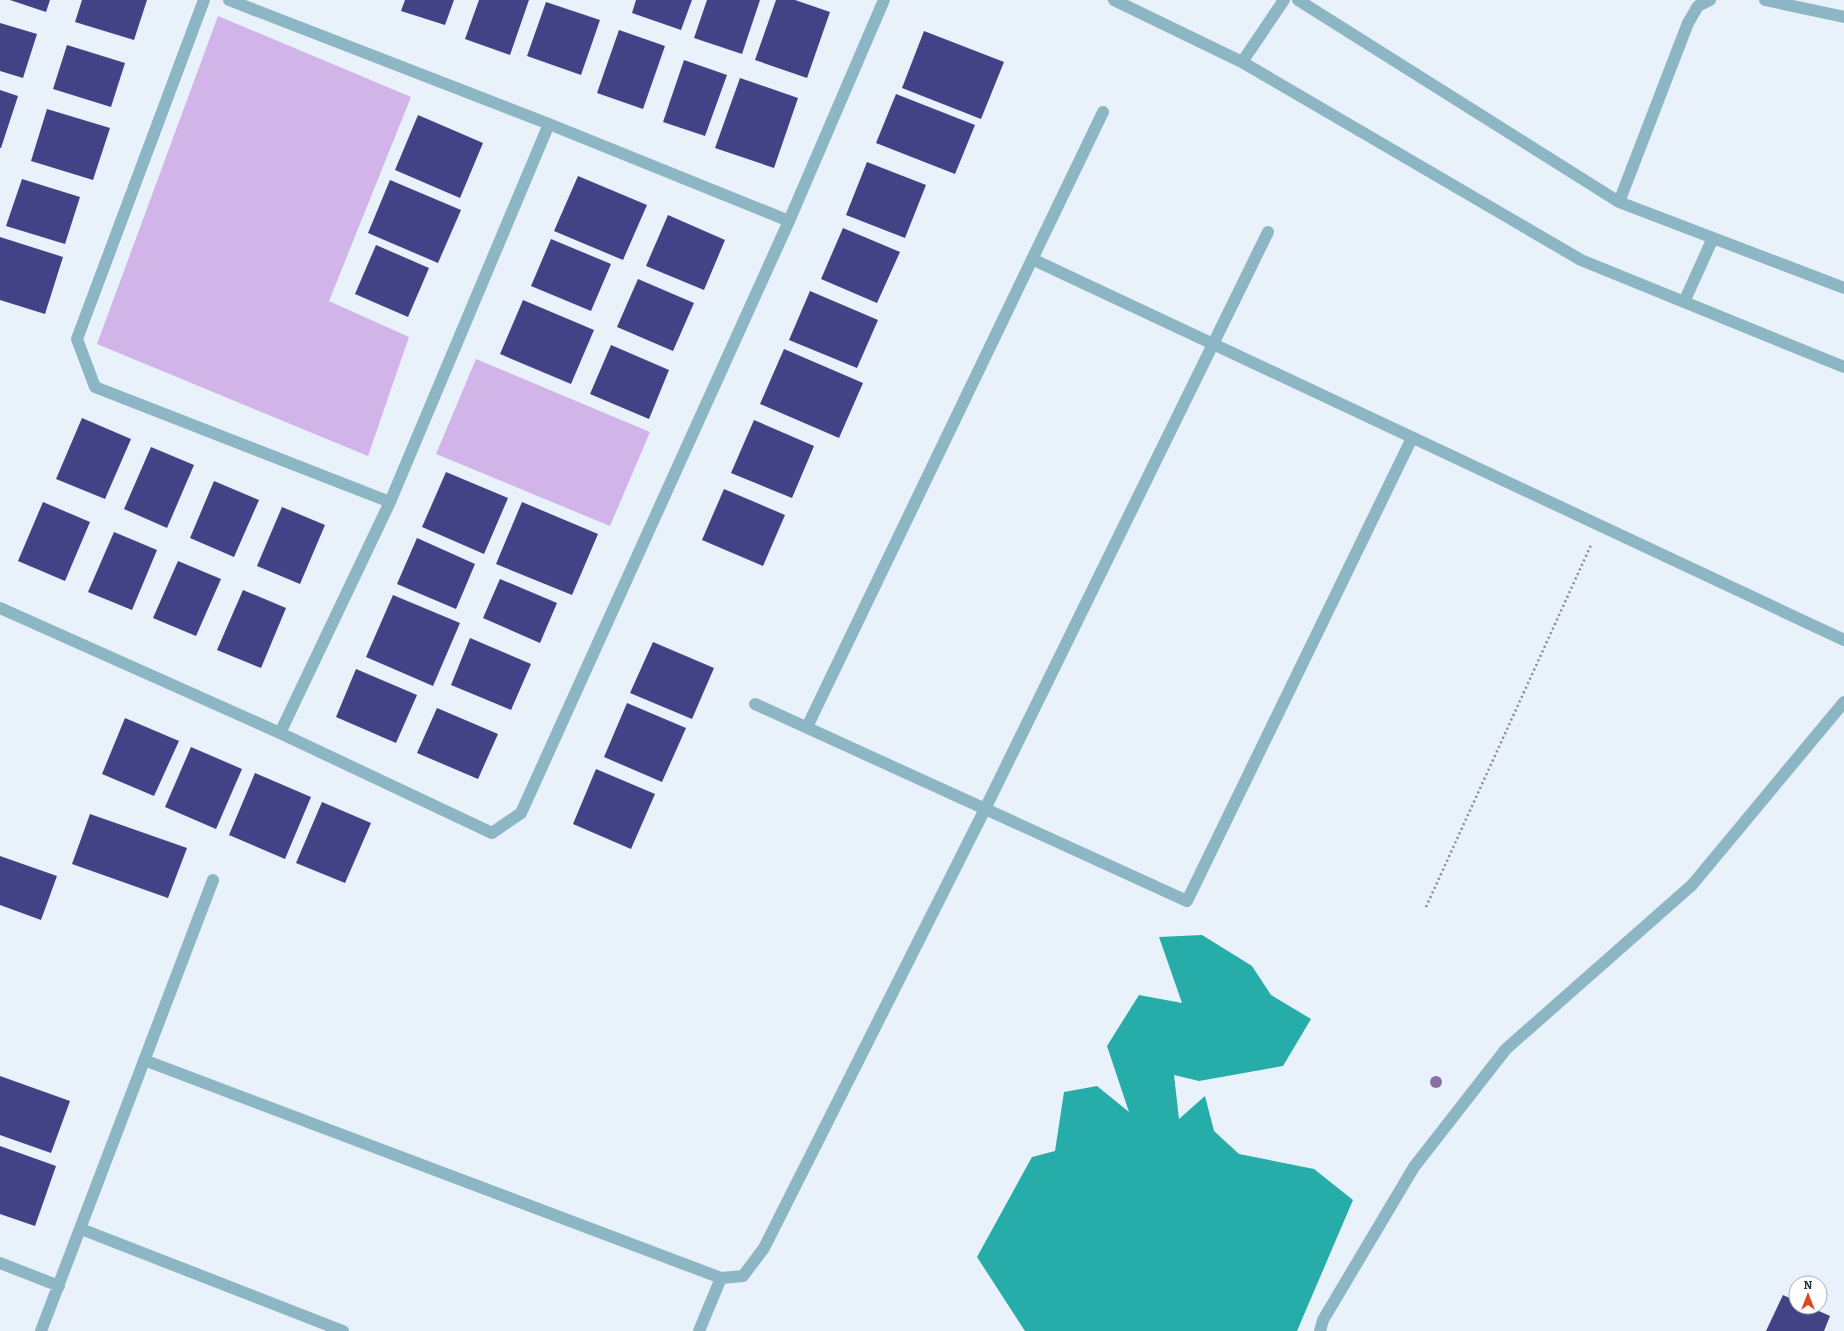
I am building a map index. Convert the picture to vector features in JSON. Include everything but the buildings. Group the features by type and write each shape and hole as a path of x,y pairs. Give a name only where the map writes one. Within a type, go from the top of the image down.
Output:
{"street":[{"path":"204,0 77,339 94,387 390,502"},
{"path":"229,0 549,124 789,221"},
{"path":"0,608 280,733 492,833 521,812 789,221 884,0"},
{"path":"1114,0 1242,62 1581,260 1844,367"},
{"path":"1242,62 1284,0"},
{"path":"1298,0 1619,202 1844,288"},
{"path":"1619,202 1688,23 1698,6 1710,0"},
{"path":"1765,0 1844,17"},
{"path":"806,727 1103,112"},
{"path":"280,733 390,502 549,124"},
{"path":"144,1060 722,1278 743,1276 764,1248 985,809 1268,232"},
{"path":"1684,302 1713,238"},
{"path":"1032,259 1844,640"},
{"path":"755,704 1187,901 1412,438"},
{"path":"1320,1331 1323,1320 1414,1167 1506,1049 1692,885 1844,702"},
{"path":"41,1331 213,880"},
{"path":"81,1229 343,1331"},
{"path":"0,1263 59,1286"},
{"path":"699,1331 722,1278"}],"path":[{"path":"1426,906 1600,526"}],"shaded area":[{"path":"218,16 411,97 329,301 409,337 368,456 97,344"},
{"path":"476,359 650,432 610,526 436,454"}],"water":[{"path":"1202,935 1252,966 1271,995 1311,1019 1283,1066 1199,1081 1174,1075 1179,1119 1205,1096 1214,1131 1239,1154 1314,1169 1353,1200 1297,1331 1025,1331 977,1257 1032,1157 1055,1151 1064,1092 1097,1086 1129,1112 1107,1046 1139,995 1182,1003 1159,937"}]}
